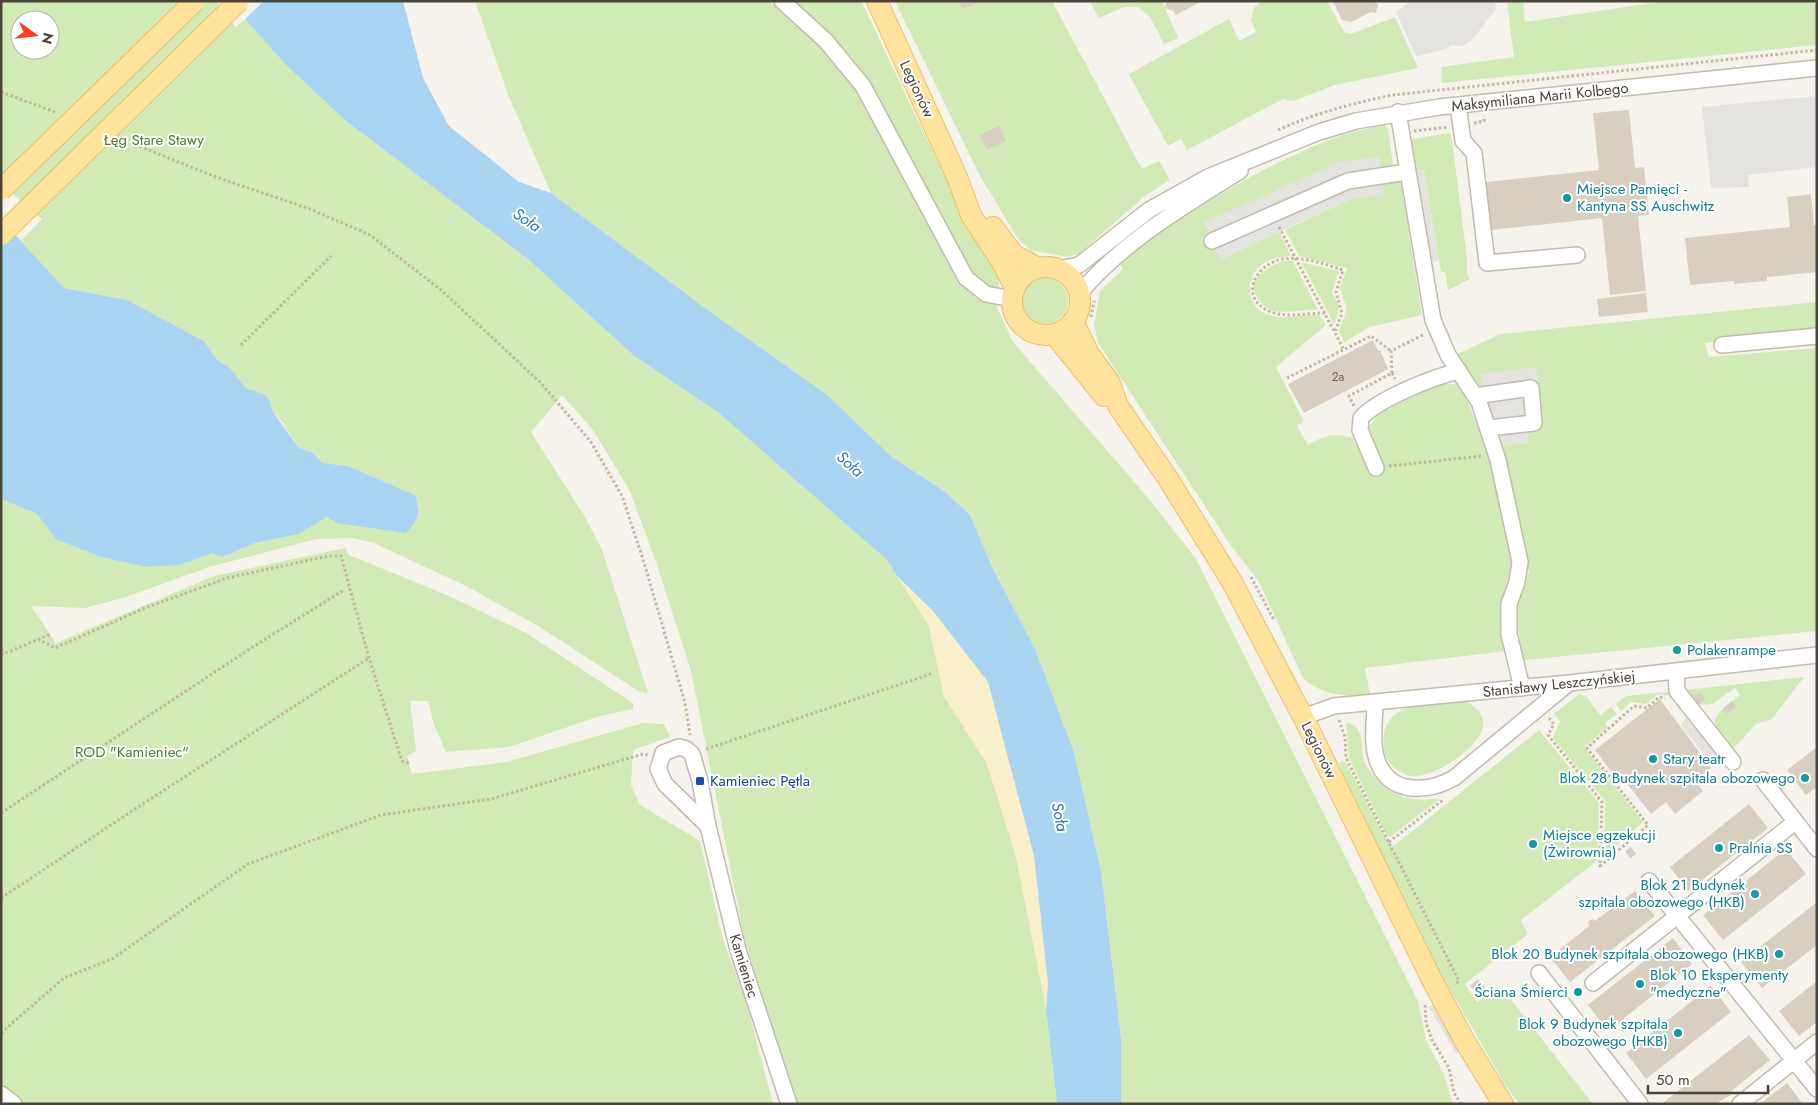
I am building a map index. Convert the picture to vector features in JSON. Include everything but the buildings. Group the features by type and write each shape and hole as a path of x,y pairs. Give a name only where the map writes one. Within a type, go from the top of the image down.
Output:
{"main road":[{"path":"1,190 194,1"},
{"path":"1,235 239,1"},
{"name":"Legionów","path":"877,1 957,177 971,214 1003,264 1013,293"},
{"name":"Legionów","path":"957,177 1014,255 1049,269"},
{"path":"1049,269 1068,275 1087,296 1078,313 1081,322 1054,334 1044,335 1024,327 1017,319 1013,293 1020,279 1049,269"},
{"name":"Legionów","path":"1081,322 1089,354 1110,383 1118,406 1204,535 1303,717 1431,978 1464,1040 1503,1104"},
{"name":"Legionów","path":"1054,334 1102,394 1118,406"}],"street":[{"path":"782,1 826,41 863,86 966,278 986,294 1013,293"},
{"name":"Maksymiliana Marii Kolbego","path":"1049,269 1079,265 1149,210 1208,177 1319,132 1356,121 1398,112 1458,105 1817,68"},
{"path":"1458,105 1463,141 1474,153 1488,263 1577,255"},
{"path":"1398,112 1433,320 1448,355 1475,396 1488,428 1496,454 1520,562 1517,582 1508,604 1510,634 1522,688"},
{"name":"Maksymiliana Marii Kolbego","path":"1087,296 1099,270 1156,224 1270,152"},
{"path":"1212,240 1348,180 1407,172"},
{"path":"1722,345 1817,336"},
{"path":"1376,468 1360,430 1361,418 1378,404 1440,376 1459,371"},
{"path":"1475,396 1531,388 1534,423 1488,428"},
{"name":"Stanisławy Leszczyńskiej","path":"1303,717 1334,706 1522,688 1817,655"},
{"path":"1676,671 1677,691 1733,762"},
{"path":"1375,702 1375,749 1382,769 1391,781 1407,788 1419,789 1442,785 1454,778 1569,683"},
{"path":"692,754 679,747 663,753 658,769 665,784 708,826"},
{"name":"Kamieniec","path":"692,754 700,781 708,826 738,950 789,1104"},
{"path":"1763,780 1817,849"},
{"path":"1592,983 1795,822"},
{"path":"1649,881 1817,1089"},
{"path":"1539,974 1640,1104"},
{"path":"1740,1104 1817,1042"},
{"path":"1,1094 14,1104"}],"path":[{"path":"1,92 62,115"},
{"path":"116,137 216,177 310,208 370,235 441,290 541,383 590,442 622,496 643,559 685,703 692,754 931,674"},
{"path":"1272,214 1344,350"},
{"path":"241,345 331,256"},
{"path":"1325,313 1292,315 1273,313 1263,308 1254,300 1252,291 1254,281 1261,270 1268,264 1282,259 1296,259 1343,270 1336,292 1342,313 1335,332"},
{"path":"1081,322 1087,296"},
{"path":"1391,351 1437,328"},
{"path":"1287,378 1372,336 1391,351 1392,373"},
{"path":"1376,468 1496,454"},
{"path":"38,640 55,648 145,608 227,578 328,556 341,556 368,658 402,762 408,763"},
{"path":"1,813 256,645 344,590"},
{"path":"1,649 3,654 51,634"},
{"path":"1,898 368,658"},
{"path":"1554,711 1547,716 1554,724 1548,734 1602,802 1600,866 1648,825 1587,748 1634,706 1647,708 1659,697 1674,699 1681,694"},
{"path":"1,1033 64,978 112,959 248,864 381,815 491,799 643,754 661,757"},
{"path":"1390,842 1450,794"},
{"path":"1424,1000 1426,1023 1432,1040 1449,1068 1452,1088 1461,1104"}],"green space":[{"path":"1,1 216,1 236,27 245,19 286,65 346,121 529,260 633,355 719,413 887,560 929,626 944,696 987,764 1016,856 1046,1009 1057,1104 796,1104 744,937 691,671 658,568 630,491 593,430 562,395 531,432 585,517 602,550 648,693 638,691 540,627 468,587 374,543 352,538 316,539 209,567 126,597 85,608 31,606 56,643 214,576 345,548 349,555 447,595 526,633 633,703 633,709 600,716 509,747 446,752 434,725 428,701 410,701 416,751 407,756 412,774 506,762 643,723 664,724 670,737 633,750 631,785 640,805 700,841 723,940 745,997 773,1104 1,1104 1,499 37,514 56,539 180,565 212,553 224,557 255,543 299,534 327,517 348,523 360,523 419,507 415,495 348,466 323,463 313,453 299,448 283,423 273,412 265,395 246,388 230,368 217,360 204,341 127,300 64,288 21,241 42,219 1,184"},
{"path":"475,1 769,1 820,44 870,109 975,298 996,305 1013,342 1149,499 1196,559 1418,1001 1426,1040 1444,1074 1453,1104 1121,1104 1121,1038 1101,871 1074,752 1035,649 992,567 970,515 944,491 892,457 826,394 713,314 551,193 509,97"},
{"path":"788,1 861,1 973,236 999,274 999,292 971,279 863,78"},
{"path":"895,1 1052,1 1142,169 1159,161 1170,180 1146,195 1080,253 1068,257 1030,250 1018,239 980,176"},
{"path":"1090,1 1162,1 1178,38 1164,44 1150,17 1138,7 1124,7 1099,18"},
{"path":"1263,1 1327,1 1344,32 1351,34 1395,17 1418,68 1335,85 1294,101 1283,99 1187,150 1181,139 1168,146 1129,74 1229,19 1239,41 1256,32 1251,20 1254,7"},
{"path":"1507,1 1523,1 1525,22 1665,1 1817,1 1817,45 1442,83 1441,67 1514,57"},
{"path":"1385,125 1388,129 1393,165 1390,168 1380,169 1379,157 1205,223 1210,234 1202,239 1208,249 1215,246 1221,259 1279,232 1291,256 1271,259 1261,265 1252,277 1250,291 1254,304 1266,314 1279,317 1320,315 1326,325 1276,367 1304,421 1297,426 1308,445 1330,436 1353,438 1370,473 1381,470 1368,429 1376,415 1437,383 1461,385 1488,453 1512,559 1504,600 1506,651 1365,668 1370,694 1352,696 1326,692 1303,678 1259,582 1229,543 1098,343 1094,325 1100,291 1123,269 1119,263 1143,245 1220,194 1275,164 1343,135"},
{"path":"1451,133 1467,257 1467,273 1470,279 1448,290 1445,272 1441,272 1424,170 1416,171 1411,139"},
{"path":"1394,180 1401,183 1422,315 1370,327 1344,342 1339,331 1347,309 1340,288 1347,268 1299,256 1285,230 1351,199 1382,194 1381,181"},
{"path":"1283,261 1293,261 1318,310 1275,311 1270,310 1259,300 1254,287 1259,276"},
{"path":"1301,262 1339,271 1332,293 1339,308 1334,324"},
{"path":"1041,278 1049,278 1058,282 1064,288 1068,301 1064,314 1058,320 1049,324 1041,324 1032,320 1026,314 1022,305 1022,297 1026,288 1032,282"},
{"path":"1817,302 1817,329 1705,343 1709,357 1817,348 1817,631 1523,660 1515,608 1517,597 1529,573 1500,446 1528,443 1527,430 1542,428 1536,368 1481,374 1483,387 1477,388 1458,354 1500,334"},
{"path":"1804,677 1772,719 1756,724 1732,750 1718,732 1715,720 1722,710 1740,695 1735,688 1712,704 1700,705 1706,700 1700,692 1692,698 1685,690"},
{"path":"1669,692 1673,696 1658,694 1646,704 1631,702 1621,711 1616,704 1626,696"},
{"path":"1579,694 1586,696 1600,715 1611,707 1617,714 1605,723 1608,727 1584,747 1643,822 1604,857 1605,801 1553,738 1560,721 1554,714"},
{"path":"1466,701 1479,711 1483,720 1482,730 1476,740 1456,760 1429,773 1417,776 1407,775 1391,765 1386,757 1384,748 1385,732 1390,720 1399,712 1424,704"},
{"path":"1346,723 1353,725 1360,733 1363,758 1366,766 1382,784 1397,794 1413,799 1441,798 1390,837 1387,836 1349,758"},
{"path":"1539,730 1599,803 1598,860 1521,920 1528,934 1465,984 1477,1002 1500,986 1593,1104 1519,1104 1504,1083 1423,943 1339,764 1342,761 1346,763 1390,846 1395,845"}],"sand":[{"path":"897,576 933,611 988,682 1034,856 1048,983 1046,1009 1016,856 987,764 944,696 929,626"}],"shaded area":[{"path":"1412,1 1495,1 1496,9 1472,40 1463,46 1452,45 1443,50 1416,56 1396,12"},
{"path":"1817,96 1817,167 1748,175 1749,187 1711,188 1702,107"},
{"path":"1379,157 1383,194 1351,199 1220,259 1205,222 1339,162"},
{"path":"1424,170 1439,261 1431,262 1416,171"},
{"path":"1536,367 1542,428 1527,430 1529,443 1502,446 1498,422 1490,423 1480,374"},
{"path":"1688,715 1721,756 1708,760 1681,725"},
{"path":"1435,1004 1461,1051 1456,1054 1429,1007"}],"water":[{"name":"Soła","path":"242,1 403,1 423,78 449,126 519,182 551,193 713,314 826,394 892,457 944,491 970,515 992,567 1035,649 1074,752 1101,871 1121,1038 1121,1104 1057,1104 1046,1009 1048,983 1034,856 988,682 933,611 897,576 887,560 719,413 633,355 529,260 346,121 286,65 245,19"},
{"path":"1,219 64,288 127,300 204,341 217,360 230,368 246,388 265,395 270,402 273,412 299,448 313,453 323,463 348,466 415,495 418,511 416,520 410,529 406,533 337,523 327,517 299,534 255,543 223,557 212,553 180,565 147,567 101,557 56,539 37,514 1,499"}],"pier":[{"path":"239,1 264,1 243,21"}],"place":[{"name":"Miejsce Pamięci - Kantyna SS Auschwitz","path":"1567,198"},
{"name":"Polakenrampe","path":"1677,650"},
{"name":"Stary teatr","path":"1653,759"},
{"name":"Blok 28 Budynek szpitala obozowego","path":"1805,778"},
{"name":"Kamieniec Pętla","path":"700,781"},
{"name":"Miejsce egzekucji (Żwirownia)","path":"1533,844"},
{"name":"Pralnia SS","path":"1719,848"},
{"name":"Blok 21 Budynek szpitala obozowego (HKB)","path":"1755,894"},
{"name":"Blok 20 Budynek szpitala obozowego (HKB)","path":"1779,954"},
{"name":"Blok 10 Eksperymenty \"medyczne\"","path":"1640,984"},
{"name":"Ściana Śmierci","path":"1578,992"},
{"name":"Blok 9 Budynek szpitala obozowego (HKB)","path":"1678,1033"}],"park label":[{"name":"Łęg Stare Stawy","path":"154,140"},
{"name":"ROD \"Kamieniec\"","path":"132,752"}]}
